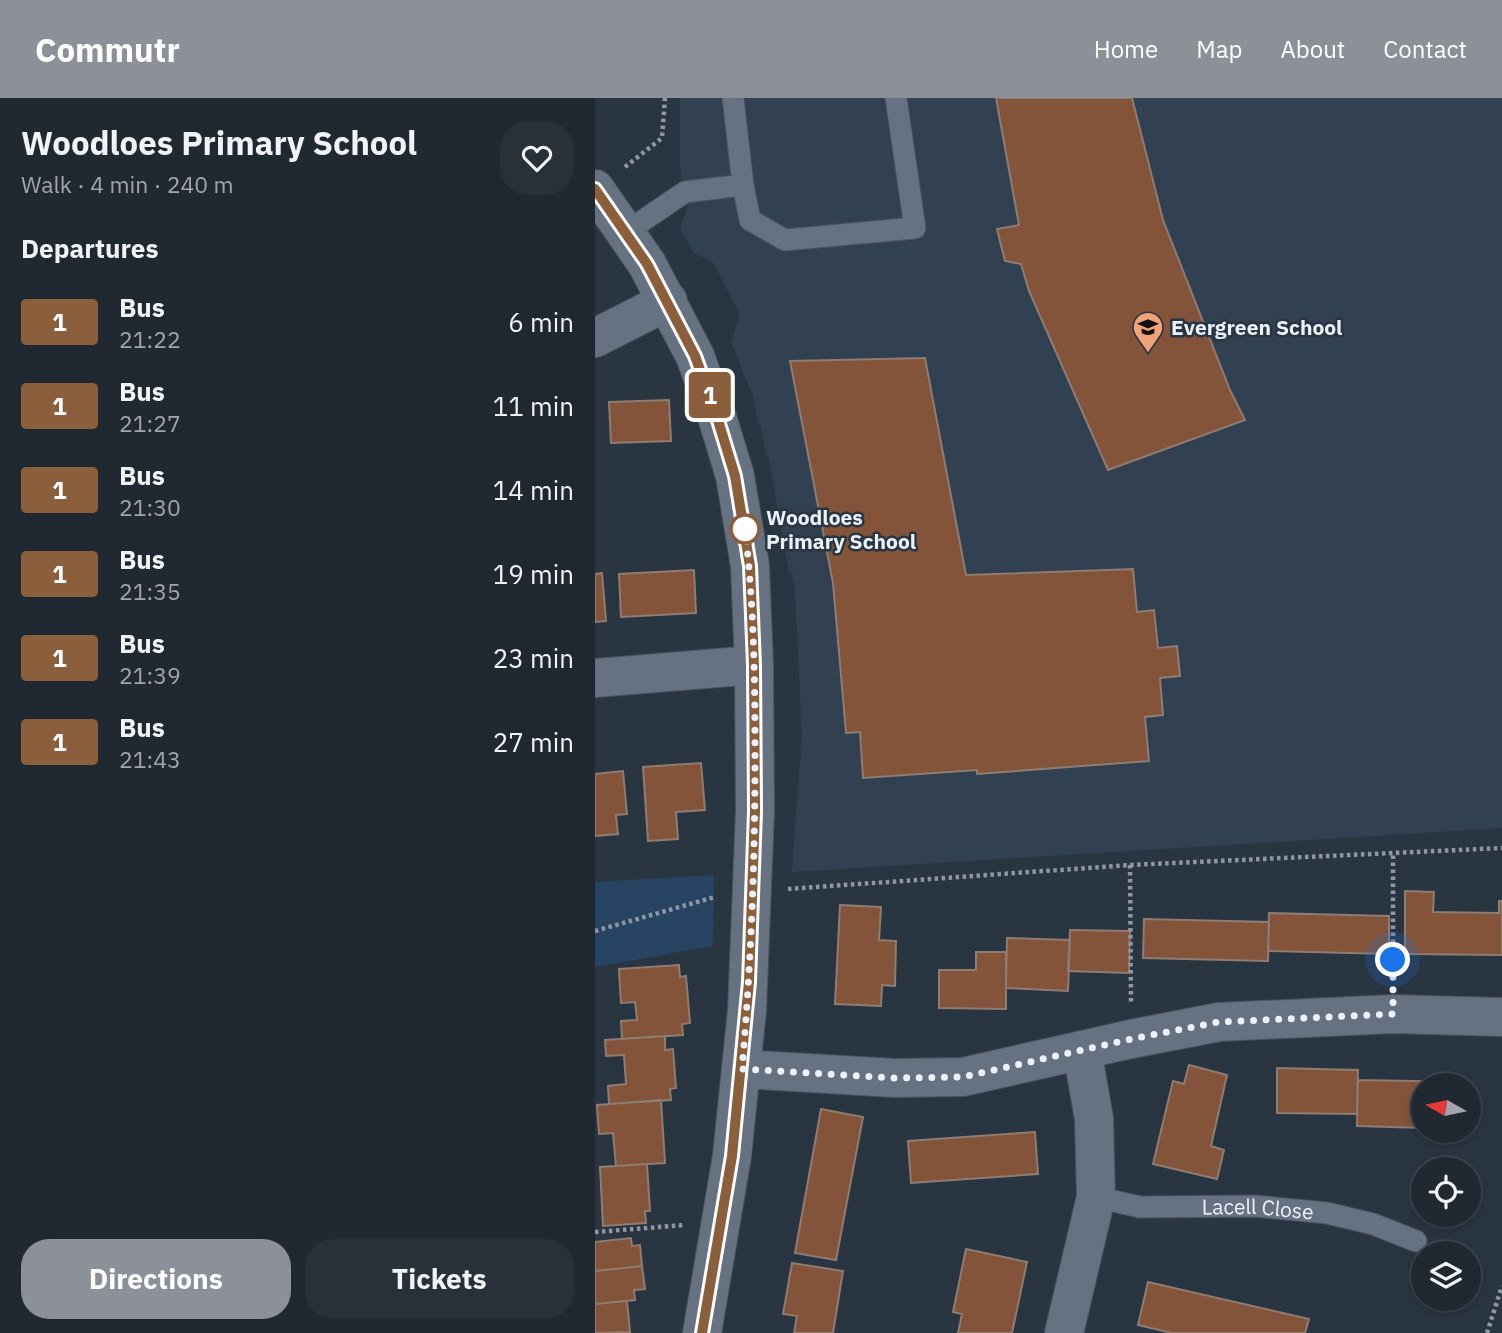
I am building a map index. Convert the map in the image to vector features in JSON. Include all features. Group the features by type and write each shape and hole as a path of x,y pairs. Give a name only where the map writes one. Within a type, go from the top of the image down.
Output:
{"street":[{"path":"607,181 626,232 668,300 695,356 735,476 750,566 755,811 750,955 742,1069 723,1219 702,1333"},
{"path":"595,338 668,300"},
{"path":"595,678 754,665"},
{"path":"742,1069 895,1078 963,1077 1219,1022 1393,1014 1502,1017"},
{"path":"1064,1333 1096,1197 1094,1119 1082,1050"}],"lane":[{"path":"733,98 743,185 751,220 785,240 915,228 895,98"},
{"path":"626,232 685,192 743,185"},
{"name":"Lacell Close","path":"1096,1197 1140,1207 1255,1206 1327,1213 1373,1224 1416,1241"}],"path":[{"path":"607,181 662,138 665,98"},
{"path":"787,889 1130,865 1502,848"},
{"path":"1393,1014 1394,853"},
{"path":"1130,865 1131,1039"},
{"path":"595,931 725,895"},
{"path":"595,1232 688,1225"},
{"path":"1486,1333 1502,1286"}],"shaded area":[{"name":"Woodloes Primary School","path":"680,98 1502,98 1502,828 792,872 802,735 795,589 792,572 789,573 771,470 752,394 731,342 740,315 713,262 694,253 680,229 687,208 680,167"},
{"path":"714,875 713,946 595,967 595,882"}],"building":[{"path":"996,98 1132,98 1163,220 1230,390 1245,420 1108,470 1029,291 1021,264 1005,261 997,229 1019,225"},
{"path":"925,358 966,575 1133,569 1137,612 1154,610 1158,648 1177,646 1180,676 1160,678 1163,715 1145,717 1149,761 977,774 977,770 863,778 860,732 846,733 833,583 790,361"},
{"path":"669,400 671,441 611,443 609,402"},
{"path":"694,570 696,613 621,617 619,574"},
{"path":"602,573 606,621 595,622 595,574"},
{"path":"701,763 705,810 676,812 678,839 648,841 643,767"},
{"path":"623,771 627,814 616,815 618,834 595,836 595,774"},
{"path":"1405,891 1434,892 1433,912 1499,913 1499,901 1502,901 1502,955 1405,954"},
{"path":"840,905 881,907 879,940 896,941 895,986 882,985 881,1006 835,1004"},
{"path":"1269,913 1389,916 1389,954 1268,951"},
{"path":"1144,919 1269,922 1268,961 1143,958"},
{"path":"1070,930 1130,931 1129,973 1068,971"},
{"path":"1007,938 1070,940 1068,991 1006,988"},
{"path":"976,952 1006,952 1006,1009 939,1008 939,970 976,970"},
{"path":"679,965 680,977 686,976 690,1023 682,1024 683,1035 622,1039 621,1021 637,1020 635,1002 621,1003 619,969"},
{"path":"665,1036 665,1050 673,1049 676,1088 670,1089 671,1100 609,1104 608,1086 626,1084 624,1055 606,1056 605,1040"},
{"path":"1189,1065 1227,1075 1211,1146 1224,1150 1217,1179 1153,1164 1173,1081 1184,1084"},
{"path":"1277,1068 1358,1070 1357,1114 1277,1113"},
{"path":"1358,1080 1411,1081 1411,1128 1357,1126"},
{"path":"661,1100 665,1163 616,1166 613,1133 599,1134 597,1105"},
{"path":"821,1109 863,1117 836,1260 795,1253"},
{"path":"1035,1132 1038,1174 911,1183 908,1141"},
{"path":"647,1164 650,1211 645,1211 646,1223 603,1226 600,1167"},
{"path":"631,1238 632,1246 640,1245 642,1266 595,1271 595,1242"},
{"path":"966,1249 1027,1262 1012,1333 958,1333 962,1314 953,1312"},
{"path":"792,1263 843,1271 833,1333 794,1333 797,1316 783,1314"},
{"path":"642,1266 645,1289 634,1290 635,1300 595,1304 595,1271"},
{"path":"1148,1282 1309,1319 1305,1333 1172,1333 1138,1325"},
{"path":"627,1301 630,1332 595,1333 595,1304"}],"bus line":[{"name":"1","path":"595,189 647,264 695,356 735,476 750,566 755,811 749,982 732,1156 702,1333"}],"place":[{"name":"Evergreen School","path":"1148,354"},
{"name":"Woodloes Primary School","path":"745,529"}],"route":[{"path":"745,529 752,590 755,811 750,955 742,1069 895,1078 963,1077 1219,1022 1393,1014 1393,960"}]}
